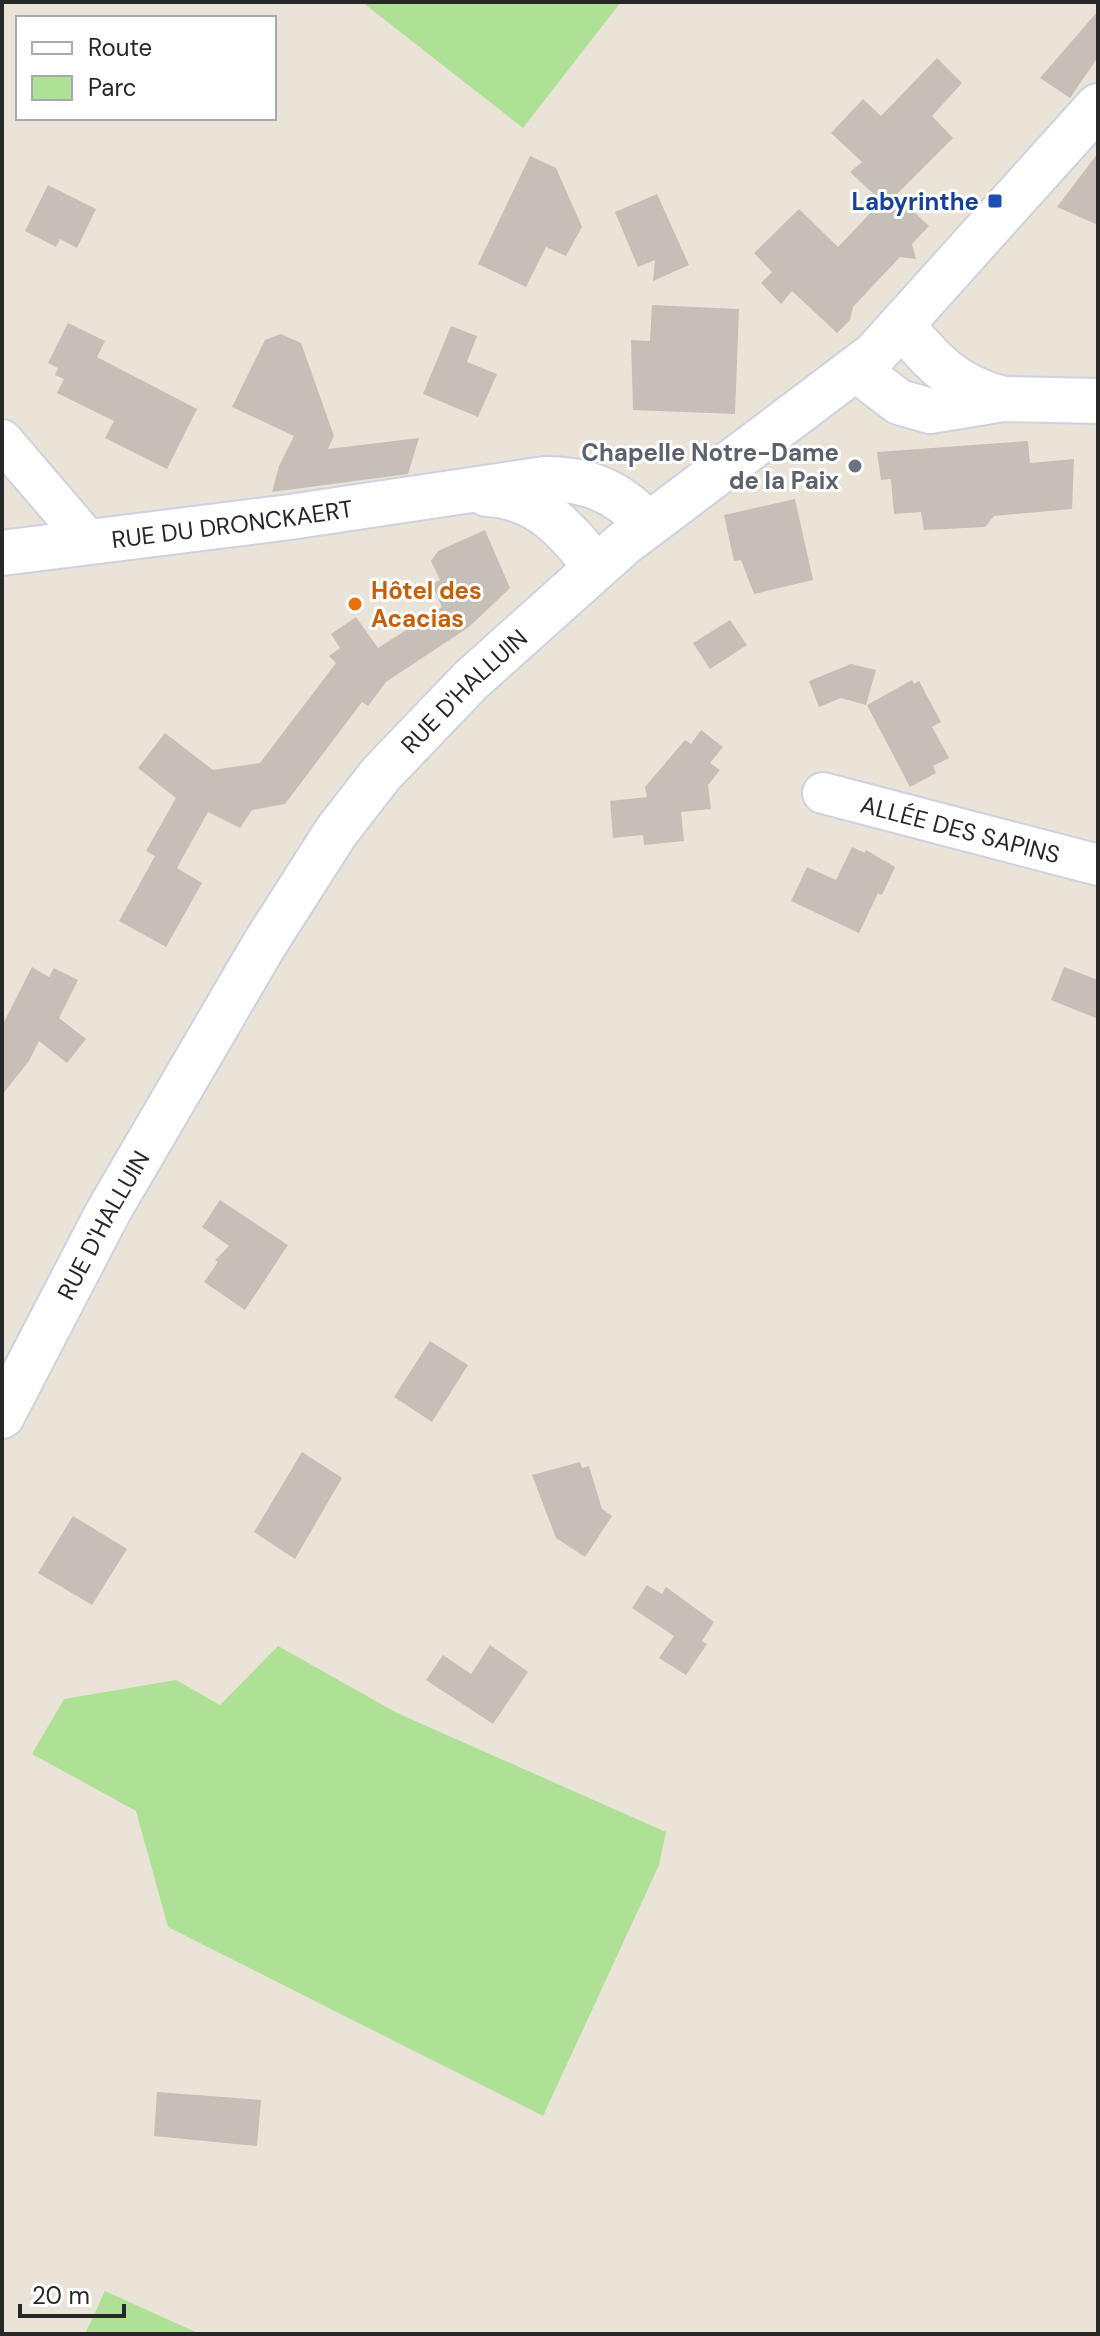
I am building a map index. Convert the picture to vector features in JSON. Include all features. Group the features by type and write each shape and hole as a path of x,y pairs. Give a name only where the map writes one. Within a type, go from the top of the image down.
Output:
{"main road":[{"name":"RUE D'HALLUIN","path":"2,1416 108,1212 264,945 336,832 405,746 471,680 647,523 857,370 903,327 1098,106"},
{"path":"903,327 951,377 976,392 1003,399"},
{"path":"857,370 885,394 917,409 951,410 1003,399 1098,401"},
{"name":"RUE DU DRONCKAERT","path":"2,553 460,494 506,483 571,479 606,489 647,523"},
{"name":"RUE DU DRONCKAERT","path":"460,494 518,498 541,508 572,537 596,567"}],"street":[{"path":"2,440 90,543"},
{"name":"ALLÉE DES SAPINS","path":"823,793 1098,865"}],"green space":[{"path":"362,2 621,2 523,128"},
{"path":"278,1646 397,1713 666,1832 659,1865 543,2116 168,1927 136,1811 32,1754 64,1699 176,1680 220,1705"},
{"path":"105,2291 200,2334 85,2334"}],"building":[{"path":"1098,11 1098,57 1070,98 1040,78"},
{"path":"937,58 962,83 932,116 953,138 896,195 929,226 912,244 916,259 900,257 853,307 850,320 837,333 792,291 781,304 761,283 772,272 754,253 799,209 838,247 862,222 881,201 850,172 862,162 831,133 863,99 881,116"},
{"path":"1098,153 1098,225 1057,207"},
{"path":"530,156 556,168 582,227 566,256 546,247 526,287 478,264"},
{"path":"48,185 96,209 77,248 60,239 56,247 25,231"},
{"path":"657,194 689,265 653,281 655,260 638,267 615,212"},
{"path":"652,305 739,309 735,414 633,410 631,340 650,341"},
{"path":"68,323 105,341 97,357 197,409 167,469 105,438 114,421 57,393 64,379 55,375 58,368 48,363"},
{"path":"451,326 477,336 467,362 497,374 478,417 423,394"},
{"path":"281,334 301,343 334,436 328,449 419,438 408,474 272,492 279,466 294,436 232,407 265,340"},
{"path":"1028,441 1030,463 1074,459 1072,509 994,516 985,527 924,530 921,512 894,514 891,479 881,480 877,452"},
{"path":"795,499 813,580 754,594 741,560 734,561 724,515"},
{"path":"485,530 510,588 469,627 386,682 368,706 362,702 285,804 252,810 240,828 208,812 177,868 202,883 166,947 119,921 155,856 146,851 176,798 138,768 165,733 213,770 260,763 336,663 329,656 340,648 331,634 356,617 378,648 442,607 432,584 440,580 431,561 438,551"},
{"path":"730,620 747,645 710,669 693,643"},
{"path":"851,664 876,670 866,705 841,698 819,707 809,681"},
{"path":"912,680 914,684 919,681 941,722 932,727 949,758 933,766 936,773 910,787 867,705"},
{"path":"701,730 723,747 710,763 720,770 708,785 711,809 681,812 684,841 644,845 643,835 613,838 610,801 647,797 645,787 685,740 691,744"},
{"path":"852,847 865,853 866,850 895,867 882,895 878,893 859,933 791,901 807,867 836,880"},
{"path":"32,967 49,977 54,968 78,980 59,1018 86,1039 67,1063 39,1041 29,1061 2,1095 2,1026"},
{"path":"1064,967 1098,980 1098,1019 1051,1000"},
{"path":"220,1200 288,1245 245,1310 204,1282 218,1262 215,1260 229,1246 202,1227"},
{"path":"430,1341 468,1365 432,1422 394,1397"},
{"path":"302,1452 342,1478 295,1559 254,1532"},
{"path":"580,1462 582,1468 589,1466 602,1509 612,1516 585,1557 556,1538 532,1475"},
{"path":"73,1516 127,1549 92,1605 38,1573"},
{"path":"647,1585 662,1594 666,1587 714,1622 702,1641 707,1644 686,1675 659,1658 674,1636 632,1608"},
{"path":"490,1645 528,1672 493,1724 426,1680 443,1655 471,1674"},
{"path":"157,2092 261,2100 257,2146 154,2136"}],"place":[{"name":"Labyrinthe","path":"995,201"},
{"name":"Chapelle Notre-Dame de la Paix","path":"855,466"},
{"name":"Hôtel des Acacias","path":"355,604"}]}
